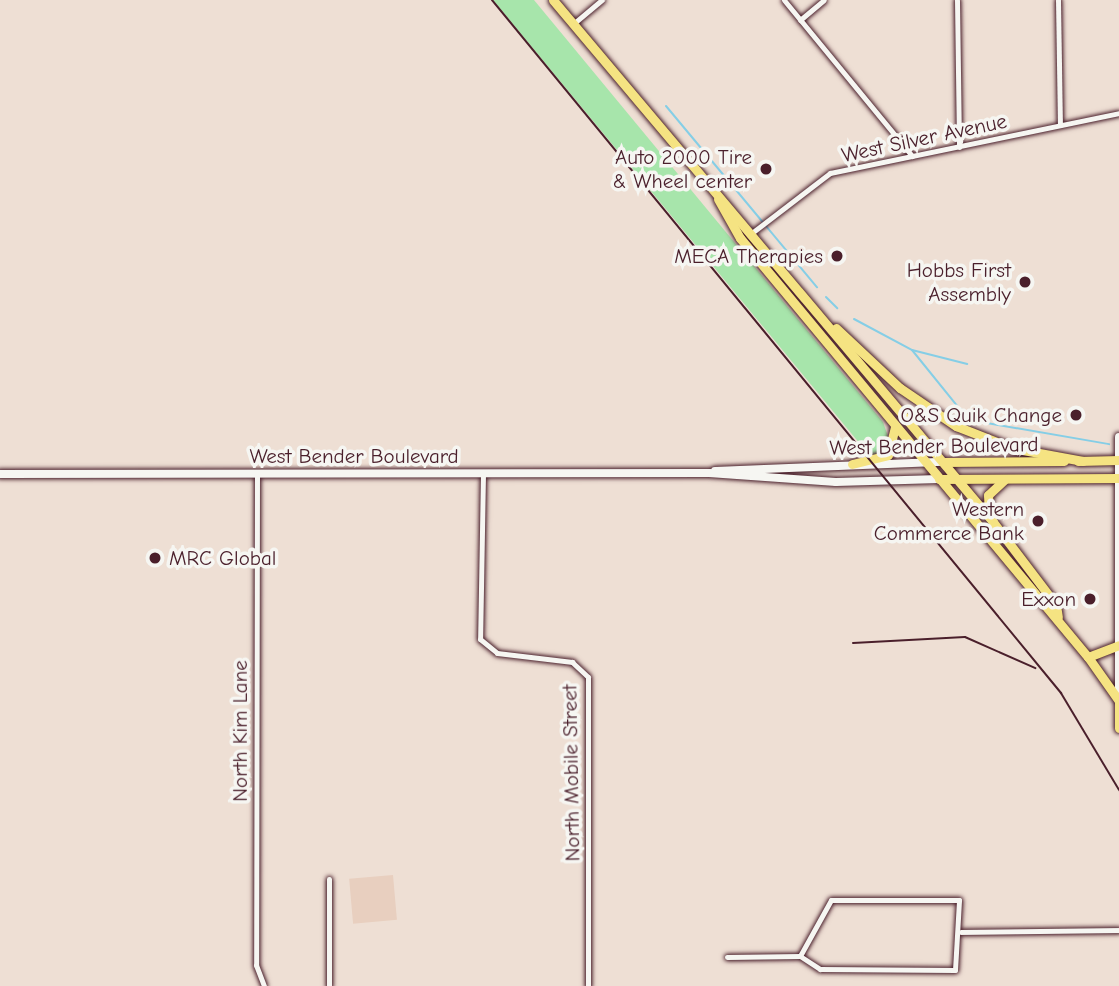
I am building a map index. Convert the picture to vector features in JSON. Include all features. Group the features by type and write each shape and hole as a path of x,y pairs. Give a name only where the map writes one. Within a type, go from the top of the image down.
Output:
{"main road":[{"path":"553,0 718,200 753,232 993,522 1056,605 1058,617"},
{"path":"718,200 722,216 939,480 1058,617 1119,701"},
{"path":"829,324 900,388 956,426 1012,448 1083,461"},
{"path":"852,464 888,455 897,439 894,424"},
{"path":"1119,437 1119,728"},
{"name":"West Bender Boulevard","path":"0,474 709,473 852,464 1119,460"},
{"name":"West Bender Boulevard","path":"709,473 808,481 1119,478"},
{"path":"993,522 986,500 1005,479"},
{"path":"1088,657 1119,645"}],"street":[{"path":"573,24 602,0"},
{"path":"784,0 912,156"},
{"path":"800,20 824,0"},
{"path":"957,0 958,147"},
{"path":"1058,0 1060,125"},
{"name":"West Silver Avenue","path":"753,232 830,173 1119,113"},
{"name":"North Kim Lane","path":"257,474 256,965 264,986"},
{"name":"North Mobile Street","path":"484,474 480,639 497,653 572,662 588,677 588,986"},
{"path":"329,879 329,986"},
{"path":"727,957 800,956 820,970 955,970 961,932 960,900 836,899 819,914 800,956"},
{"path":"961,932 1119,930"}],"shaded area":[{"path":"393,875 397,920 353,924 349,879"}],"green space":[{"path":"493,0 534,0 883,422 890,442 881,456 870,456"}],"waterway":[{"path":"666,106 817,287"},
{"path":"826,297 837,308"},
{"path":"854,319 912,350 967,364"},
{"path":"912,350 959,408 981,422 1109,444"}],"railway":[{"path":"492,0 1061,693 1119,790"},
{"path":"853,643 965,637 1035,668"}],"place":[{"name":"Auto 2000 Tire & Wheel center","path":"766,169"},
{"name":"MECA Therapies","path":"837,256"},
{"name":"Hobbs First Assembly","path":"1025,282"},
{"name":"O&S Quik Change","path":"1076,415"},
{"name":"Western Commerce Bank","path":"1038,521"},
{"name":"MRC Global","path":"155,558"},
{"name":"Exxon","path":"1090,599"}]}
